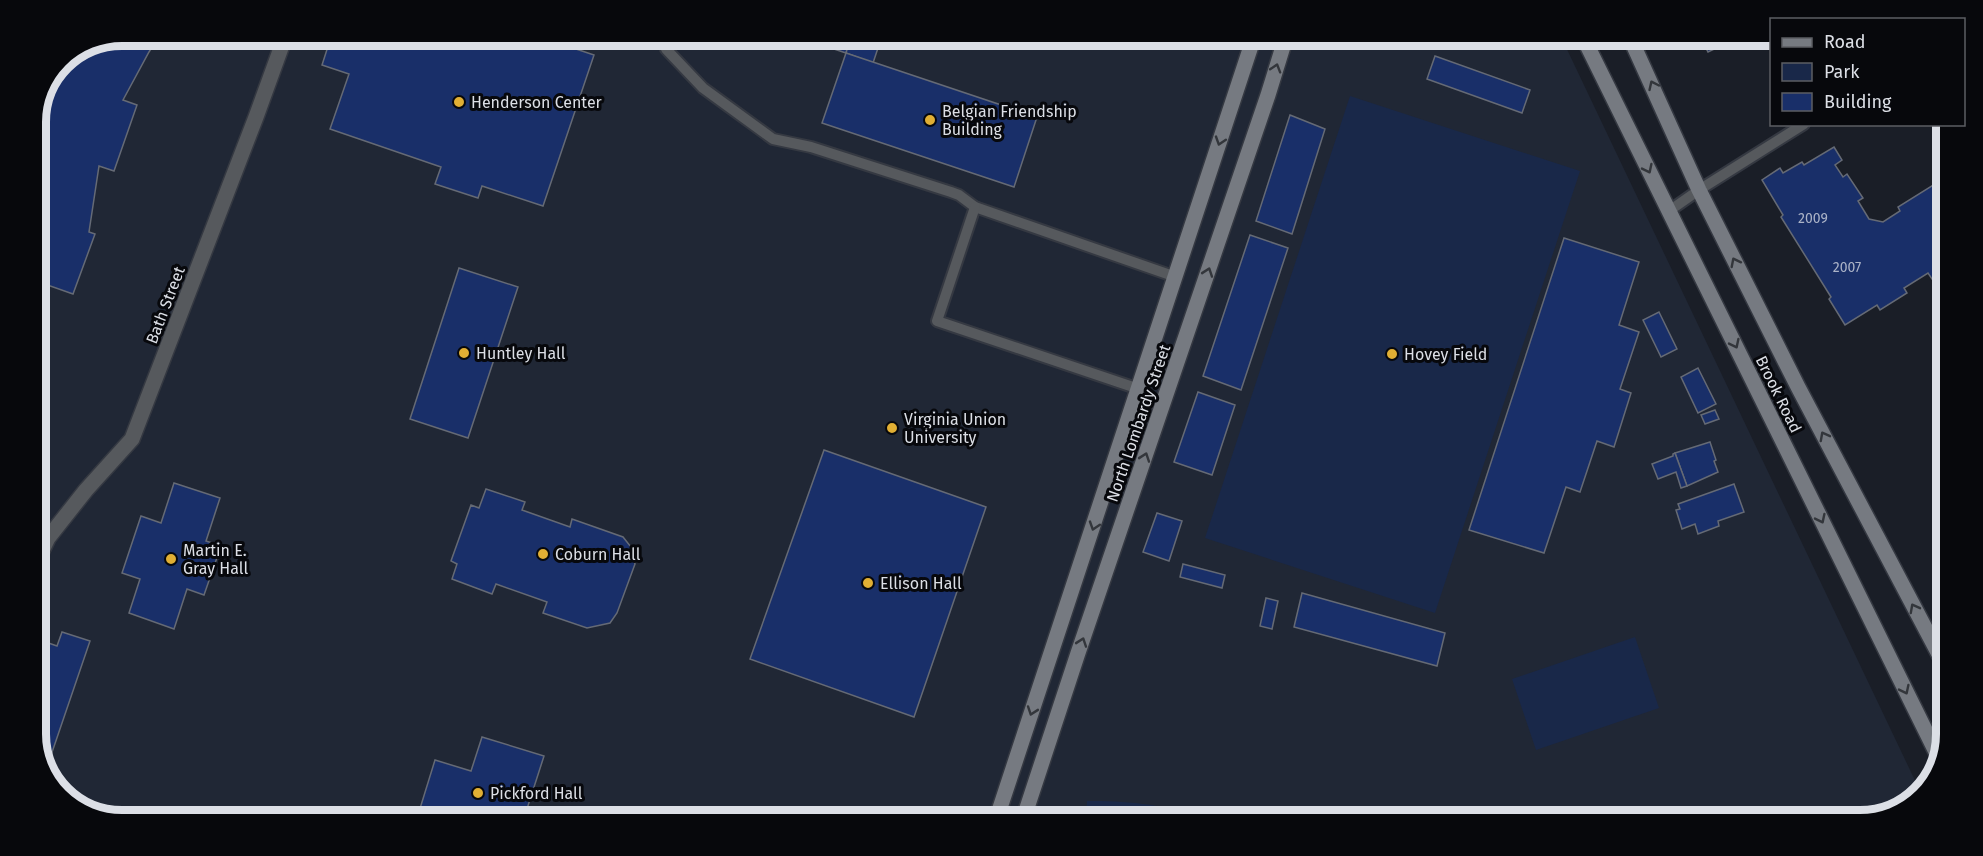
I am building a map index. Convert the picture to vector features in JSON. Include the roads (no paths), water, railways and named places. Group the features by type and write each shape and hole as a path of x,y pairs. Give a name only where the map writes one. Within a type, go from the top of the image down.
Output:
{"main road":[{"name":"North Lombardy Street","path":"999,810 1252,47"},
{"name":"North Lombardy Street","path":"1026,810 1283,47"},
{"name":"Brook Road","path":"1588,47 1935,749"},
{"name":"Brook Road","path":"1634,47 1699,190 1798,387 1936,649"}],"street":[{"name":"Bath Street","path":"47,540 86,490 132,439 281,47"}],"lane":[{"path":"666,47 703,88 773,139 811,147 931,185 959,195 975,207 1176,277"},
{"path":"1669,211 1801,126"},
{"path":"975,207 937,321 1139,389"}],"place":[{"name":"Henderson Center","path":"459,102"},
{"name":"Belgian Friendship Building","path":"930,120"},
{"name":"Huntley Hall","path":"464,353"},
{"name":"Hovey Field","path":"1392,354"},
{"name":"Virginia Union University","path":"892,428"},
{"name":"Coburn Hall","path":"543,554"},
{"name":"Martin E. Gray Hall","path":"171,559"},
{"name":"Ellison Hall","path":"868,583"},
{"name":"Pickford Hall","path":"478,793"}]}
